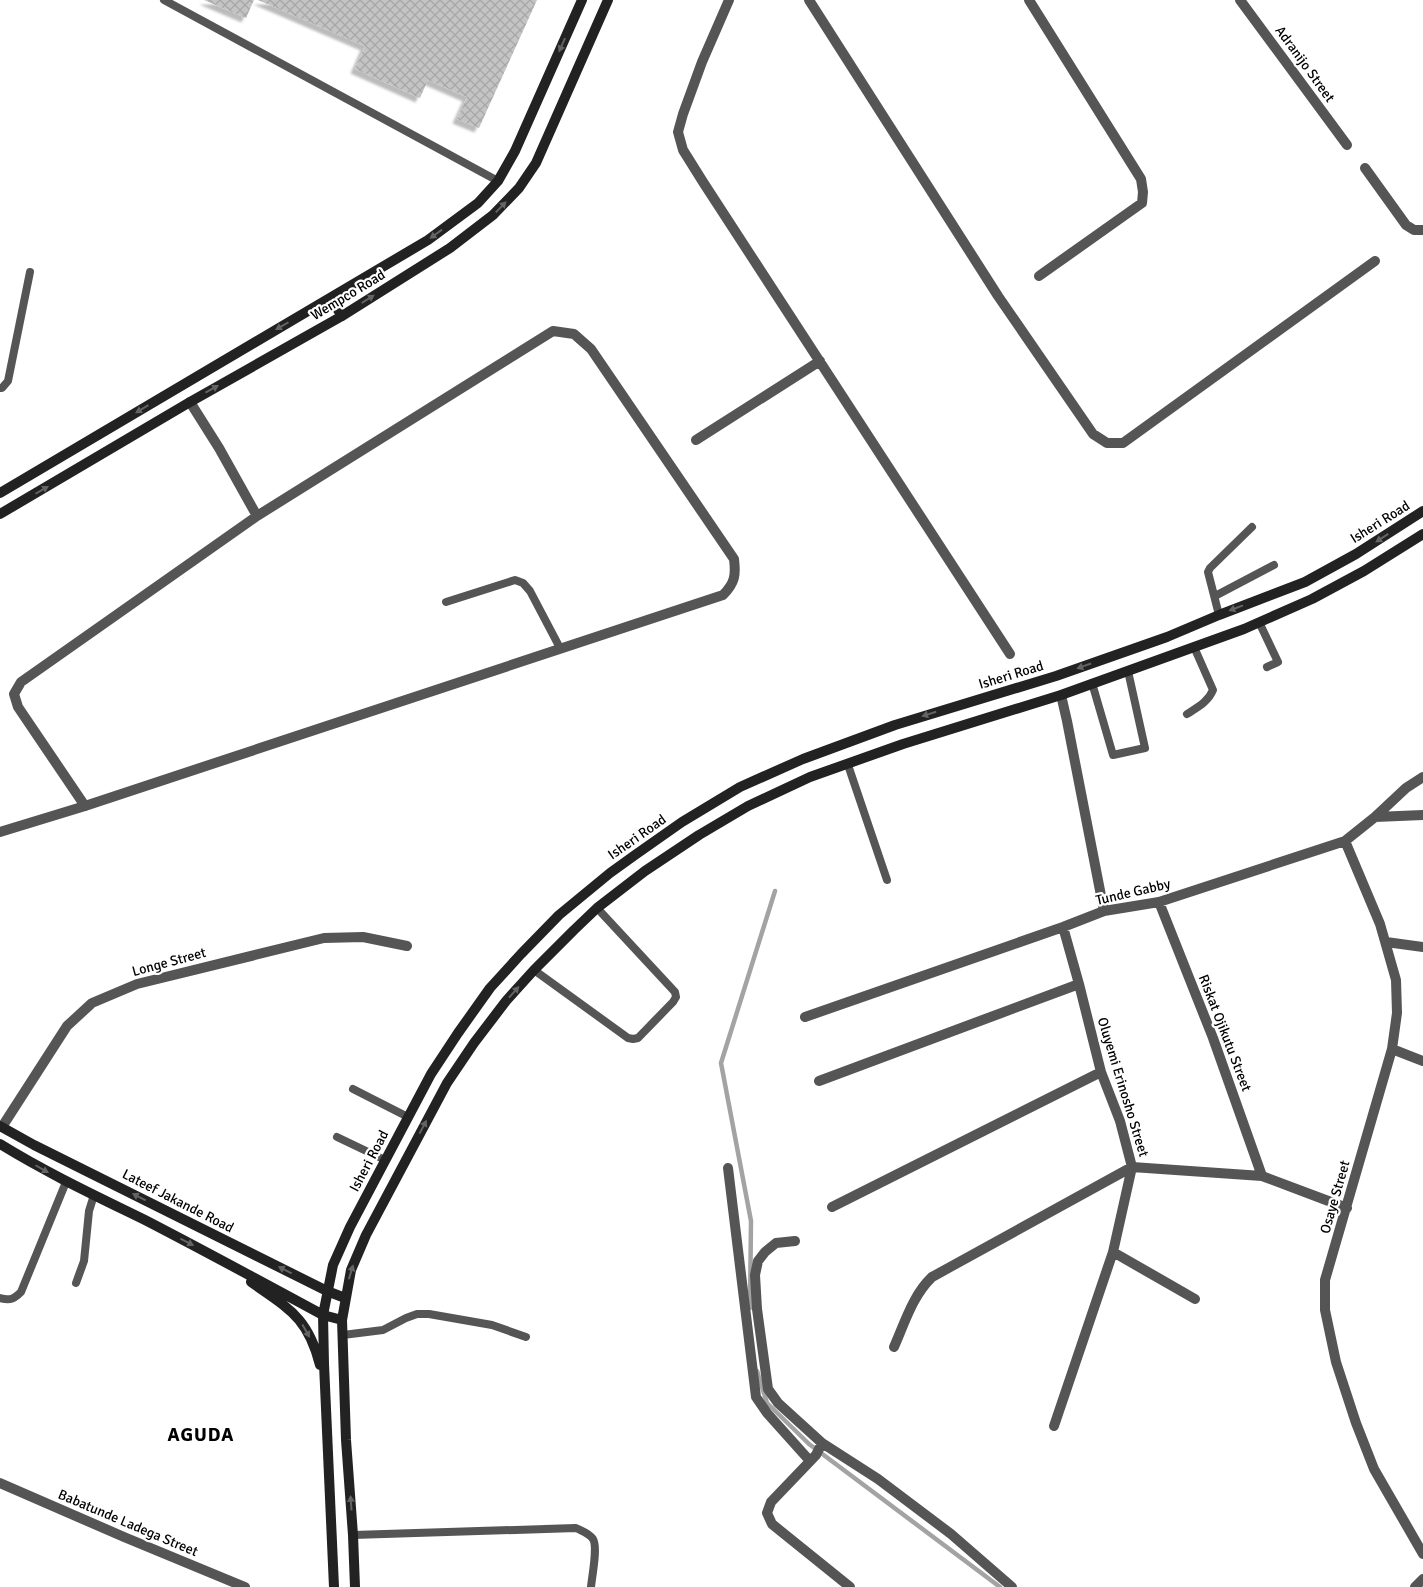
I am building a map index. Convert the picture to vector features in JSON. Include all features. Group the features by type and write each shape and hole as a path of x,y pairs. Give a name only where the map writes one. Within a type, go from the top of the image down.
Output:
{"main road":[{"name":"Wempco Road","path":"0,493 428,240 478,203 498,181 515,151 582,0"},
{"name":"Wempco Road","path":"0,514 190,402 342,316 450,248 493,215 519,188 536,163 608,0"},
{"path":"330,298 342,316"},
{"name":"Isheri Road","path":"334,1587 323,1314 333,1265 350,1227 431,1074 490,988 559,915 610,873 682,822 740,787 803,759 895,725 1056,676 1166,637 1305,582 1356,554 1423,511"},
{"path":"355,1587 342,1335 345,1298 351,1270 366,1235 446,1084 506,1001 534,970 597,908 645,871 699,834 748,806 810,777 903,744 1061,695 1194,648 1260,622 1312,599 1364,571 1423,534"},
{"path":"1305,582 1312,599"},
{"name":"Lateef Jakande Road","path":"1,1127 327,1291 345,1298"},
{"path":"0,1144 66,1182 215,1256 323,1314 342,1320"},
{"path":"215,1256 292,1311 301,1321 306,1327 316,1351 325,1384"}],"street":[{"path":"730,0 702,62 683,114 678,132 684,150 1010,654"},
{"path":"809,0 998,296 1094,434 1107,443 1123,443 1375,261"},
{"path":"1029,0 1141,179 1143,192 1142,203 1039,276"},
{"name":"Adranijo Street","path":"1240,0 1347,145"},
{"path":"1364,168 1406,224 1414,230 1423,230"},
{"path":"0,832 85,806 723,595 730,588 736,572 734,559 591,349 574,334 553,331 257,516 21,682 14,694 18,707 85,806"},
{"path":"696,440 820,361"},
{"path":"190,402 220,448 257,516"},
{"path":"1061,695 1104,911"},
{"name":"Tunde Gabby","path":"805,1017 1104,911 1159,902 1345,841 1375,817 1406,788 1423,777"},
{"path":"1375,817 1423,815"},
{"name":"Osaye Street","path":"1345,841 1386,942 1396,980 1397,1013 1392,1049 1325,1280 1325,1310 1336,1362 1356,1423 1374,1469 1423,1554"},
{"name":"Riskat Ojikutu Street","path":"1159,902 1213,1038 1262,1176"},
{"name":"Oluyemi Erinosho Street","path":"1054,1426 1113,1252 1132,1167 1120,1121 1101,1072 1063,926"},
{"name":"Longe Street","path":"1,1127 67,1026 92,1003 137,984 324,938 364,937 407,946"},
{"path":"1386,942 1423,947"},
{"path":"819,1081 1079,984"},
{"path":"1392,1049 1423,1061"},
{"path":"832,1207 1101,1072"},
{"path":"894,1347 916,1296 923,1285 932,1277 1132,1167 1262,1176 1346,1208"},
{"path":"728,1168 756,1397 767,1413 817,1452 878,1479 951,1534 1012,1587"},
{"path":"795,1241 776,1243 758,1261 756,1275 757,1309 768,1389 817,1452"},
{"path":"1113,1252 1194,1299"},
{"path":"817,1452 771,1502 767,1513 772,1524 850,1587"},
{"name":"Babatunde Ladega Street","path":"0,1483 141,1545 245,1587"},
{"path":"1415,1587 1423,1579"}],"lane":[{"path":"164,0 498,181"},
{"path":"0,388 8,382 30,272"},
{"path":"1219,615 1208,572 1252,527"},
{"path":"1215,596 1274,565"},
{"path":"446,602 515,580 523,583 530,590 560,648"},
{"path":"1260,622 1278,662 1267,667"},
{"path":"1187,714 1206,702 1213,690 1194,648"},
{"path":"1092,684 1113,755 1146,748 1128,671"},
{"path":"848,765 887,880"},
{"path":"534,970 628,1038 638,1038 673,1002 676,997 675,992 597,908"},
{"path":"353,1089 408,1117"},
{"path":"337,1137 385,1160"},
{"path":"0,1298 8,1300 21,1292 66,1182"},
{"path":"76,1283 84,1261 89,1212 94,1195"},
{"path":"342,1335 384,1330 417,1314 430,1314 492,1325 526,1337"},
{"path":"353,1535 576,1528 592,1538 595,1545 590,1587"}],"building":[{"path":"204,0 254,0 246,18"},
{"path":"258,0 537,0 479,128 457,119 467,97 428,80 420,98 355,69 365,46"}],"waterway":[{"path":"750,1308 751,1221 721,1063 775,891"},
{"path":"757,1371 767,1403 809,1444 1000,1587"}],"district":[{"name":"AGUDA","path":"201,1435"}]}
